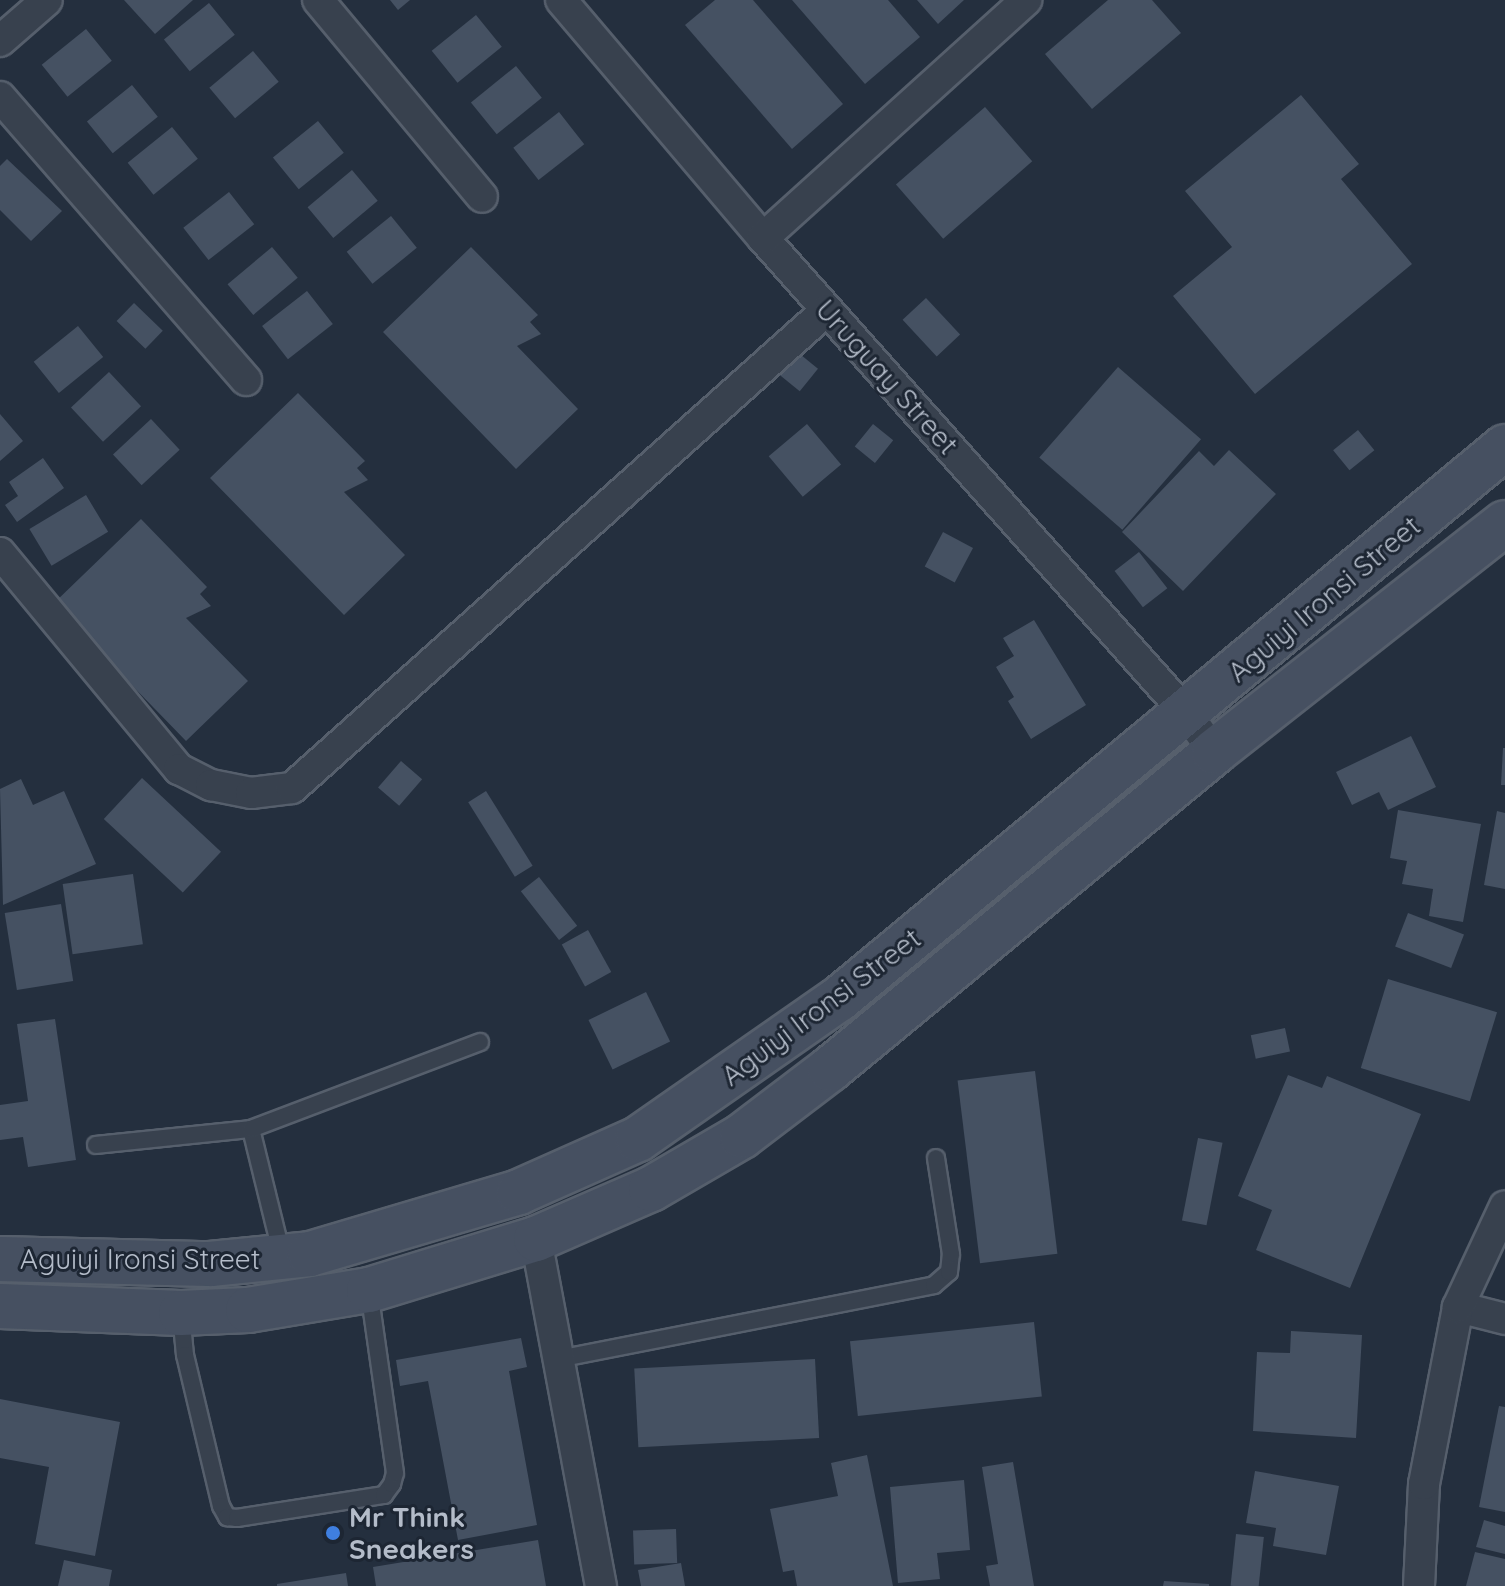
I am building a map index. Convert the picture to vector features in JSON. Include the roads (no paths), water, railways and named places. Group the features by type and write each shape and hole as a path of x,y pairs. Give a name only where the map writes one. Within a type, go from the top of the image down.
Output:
{"main road":[{"name":"Aguiyi Ironsi Street","path":"0,1259 194,1264 310,1254 519,1192 638,1139 839,999 1187,714 1505,447"},
{"name":"Aguiyi Ironsi Street","path":"0,1306 181,1313 248,1310 369,1290 536,1239 651,1189 742,1136 1214,752 1505,523"}],"street":[{"path":"0,41 47,0"},
{"path":"318,0 482,197"},
{"name":"Uruguay Street","path":"561,0 763,238 1187,714 1214,752"},
{"path":"763,238 1026,0"},
{"path":"0,97 246,380"},
{"path":"0,553 179,769 211,785 251,793 292,788 827,310"},
{"path":"1419,1586 1424,1484 1458,1307 1505,1206"},
{"path":"536,1239 601,1586"},
{"path":"1458,1307 1505,1319"}],"lane":[{"path":"96,1145 251,1129 480,1042"},
{"path":"251,1129 282,1257"},
{"path":"558,1359 934,1285 949,1272 951,1254 936,1158"},
{"path":"181,1313 185,1355 221,1506 227,1517 237,1518 384,1495 392,1484 395,1473 369,1290"}],"place":[{"name":"Mr Think Sneakers","path":"333,1533"}]}
